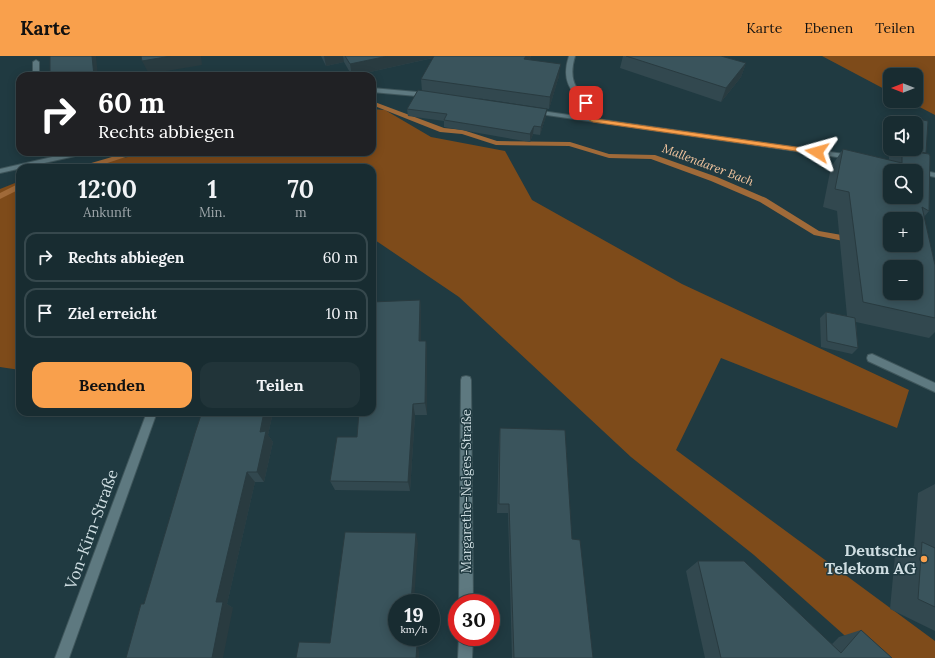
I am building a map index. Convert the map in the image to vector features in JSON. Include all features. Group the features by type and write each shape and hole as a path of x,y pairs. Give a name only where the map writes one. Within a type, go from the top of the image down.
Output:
{"street":[{"path":"572,56 567,74 571,86 593,112 593,120"},
{"path":"36,62 36,72"},
{"path":"376,90 438,97"},
{"path":"531,111 862,159"},
{"path":"35,156 35,162"},
{"path":"27,164 64,156"},
{"path":"0,171 16,167"},
{"path":"923,172 935,175"},
{"path":"872,358 935,388"},
{"name":"Margarethe-Nelges-Straße","path":"466,380 466,594"},
{"name":"Von-Kirn-Straße","path":"62,658 151,416"},
{"path":"466,646 466,658"}],"shaded area":[{"path":"822,56 935,56 935,115 922,108 923,108 923,68 883,68 883,88"},
{"path":"376,109 385,110 431,137 505,151 532,200 682,284 909,390 897,428 721,358 676,450 935,641 935,658 870,658 754,555 631,457 459,297 376,241 376,164 87,164 134,156 376,156"},
{"path":"16,183 16,369 0,367 0,189"}],"building":[{"path":"50,56 92,56 94,72 50,72"},
{"path":"141,56 171,56 142,61"},
{"path":"345,56 388,56 350,64"},
{"path":"434,56 526,56 524,59 561,64 550,97 421,79"},
{"path":"626,56 721,56 746,63 726,88"},
{"path":"418,90 547,109 541,127 534,126 530,134 444,120 447,114 407,109"},
{"path":"923,120 928,121 926,153 923,152"},
{"path":"843,149 902,163 902,156 923,156 923,153 929,154 929,211 922,207 935,265 935,318 863,302 849,192 835,189"},
{"path":"420,300 419,341 426,341 425,403 413,404 408,482 330,481 337,437 357,437 359,416 376,416 376,302"},
{"path":"826,312 855,318 858,348 827,341"},
{"path":"201,416 263,416 260,432 266,431 257,472 247,472 216,602 223,602 212,658 126,658 141,604 144,604"},
{"path":"500,428 565,430 572,539 580,540 593,658 514,658 509,504 499,504"},
{"path":"345,532 416,533 412,594 388,594 388,646 417,646 416,658 296,658 299,642 330,643"},
{"path":"922,542 935,548 935,607 918,599"},
{"path":"698,561 744,561 841,653 861,630 892,658 721,658"}],"waterway":[{"name":"Mallendarer Bach","path":"376,105 443,130 463,132 496,143 570,144 609,156 652,157 714,179 763,200 817,233 853,240"},
{"name":"Mallendarer Bach","path":"97,164 124,156"},
{"name":"Mallendarer Bach","path":"0,196 16,188"}],"place":[{"name":"Deutsche Telekom AG","path":"924,559"}],"route":[{"path":"586,103 593,112 593,120 817,152"}]}
